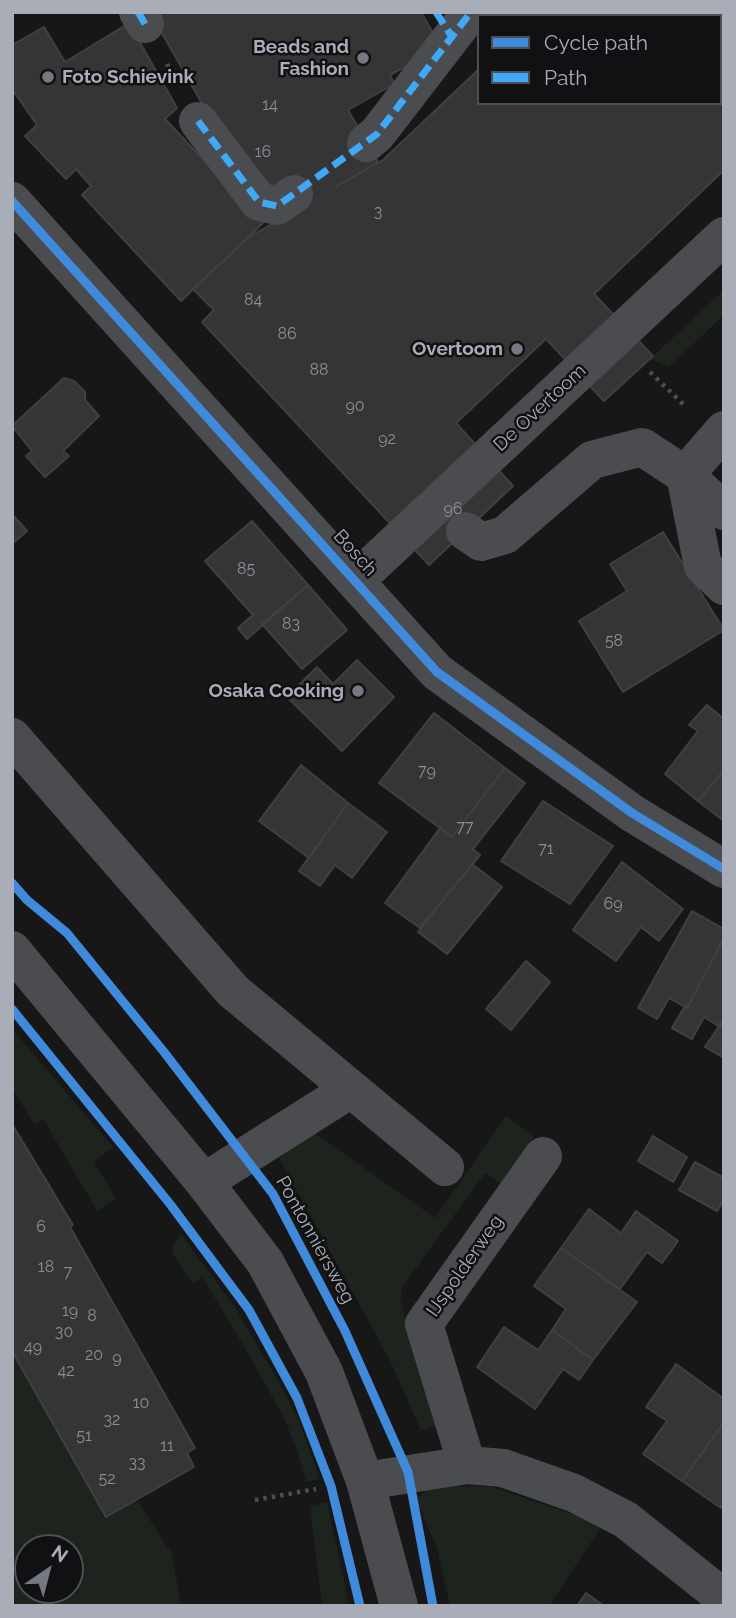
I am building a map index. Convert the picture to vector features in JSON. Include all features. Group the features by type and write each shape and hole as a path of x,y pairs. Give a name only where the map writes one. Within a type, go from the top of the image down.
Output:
{"street":[{"path":"366,143 385,124 453,21"},
{"path":"198,121 259,202 276,206 294,194"},
{"name":"Bosch","path":"12,201 437,673 632,813 724,869"},
{"name":"De Overtoom","path":"356,580 724,236"},
{"path":"685,475 724,430"},
{"path":"465,531 481,542 505,535 592,460 642,447 685,475 724,511"},
{"path":"685,475 703,566 724,586"},
{"path":"19,758 233,991 445,1167"},
{"path":"12,950 204,1182 265,1262 324,1371 348,1484 399,1606"},
{"path":"204,1182 351,1089"},
{"name":"IJspolderweg","path":"467,1465 424,1324 543,1156"},
{"path":"348,1484 467,1465 503,1468 575,1493 626,1520 724,1598"}],"path":[{"path":"141,18 198,121"},
{"path":"255,1500 348,1484"}],"shaded area":[{"path":"724,290 724,315 669,367 650,359"},
{"path":"12,1029 113,1147 94,1162 116,1199 97,1211 44,1120 34,1124 12,1088"},
{"path":"506,1116 534,1137 501,1184 485,1173 403,1286 400,1299 436,1426 421,1431 391,1362 279,1158 313,1132 435,1218"},
{"path":"182,1235 236,1309 282,1388 299,1421 320,1479 306,1482 283,1416 252,1360 203,1278 192,1283 173,1254 173,1244"},
{"path":"12,1351 106,1517 137,1500 172,1554 181,1606 12,1606"},
{"path":"449,1485 491,1487 603,1524 549,1606 450,1606 437,1548 416,1499 426,1490"},
{"path":"327,1502 348,1606 322,1606 310,1506"}],"building":[{"path":"150,12 421,12 441,47 390,75 394,84 348,110 378,162 301,207 280,187 245,179"},
{"path":"724,12 724,170 594,294 653,356 604,401 546,339 456,423 513,486 429,565 202,322 214,310 193,289 249,237 383,160 477,71 477,105 722,105 722,14 538,14"},
{"path":"129,23 177,108 165,119 263,223 181,301 82,195 91,186 76,169 66,179 25,136 37,125 12,89 12,45 44,27 65,62"},
{"path":"64,378 74,381 85,392 85,400 99,416 63,451 69,456 45,477 26,456 32,451 12,426"},
{"path":"12,514 27,531 12,544"},
{"path":"252,521 308,585 247,639 238,628 253,615 205,561"},
{"path":"663,532 724,630 623,692 579,621 627,591 610,564"},
{"path":"308,585 347,630 302,669 262,624"},
{"path":"357,660 394,697 342,751 287,697 317,667 333,684"},
{"path":"707,705 724,719 724,770 698,801 665,774 698,731 689,725"},
{"path":"434,713 505,768 452,837 379,783"},
{"path":"301,765 348,803 309,858 259,821"},
{"path":"505,768 525,783 473,849 480,855 420,928 385,903 440,828 452,837"},
{"path":"724,770 724,821 698,801"},
{"path":"543,801 613,846 570,904 501,861"},
{"path":"348,803 387,832 352,878 335,865 320,886 299,871"},
{"path":"622,862 683,909 659,941 641,927 616,961 573,930"},
{"path":"472,864 502,887 447,954 418,932"},
{"path":"692,911 724,929 724,938 687,1008 669,998 657,1019 638,1008"},
{"path":"724,938 724,1019 720,1027 704,1017 692,1039 672,1028 685,1006 687,1008"},
{"path":"526,961 550,982 511,1030 486,1009"},
{"path":"724,1019 724,1058 705,1047"},
{"path":"12,1124 73,1225 70,1227 195,1448 187,1453 194,1467 106,1517 12,1351"},
{"path":"653,1136 687,1157 673,1182 638,1161"},
{"path":"695,1162 724,1178 724,1200 717,1211 679,1190"},
{"path":"589,1209 621,1233 636,1211 678,1241 662,1263 647,1252 620,1289 561,1248"},
{"path":"561,1248 637,1302 593,1360 552,1330 566,1309 534,1286"},
{"path":"504,1327 538,1350 552,1330 593,1360 579,1380 563,1369 535,1409 477,1367"},
{"path":"676,1364 724,1399 724,1422 682,1481 643,1454 667,1421 646,1407"},
{"path":"724,1422 724,1504 721,1508 682,1481"},
{"path":"586,1593 604,1606 577,1606"}],"tunnel":[{"path":"294,194 366,143"}],"marked path":[{"path":"138,12 145,24"},
{"path":"436,12 452,37"},
{"path":"198,121 259,202 277,206 377,134 471,12"}],"cycle path":[{"path":"12,201 437,672 632,813 724,869"},
{"name":"Pontonniersweg","path":"12,883 27,900 67,933 164,1052 273,1194 345,1331 408,1472 433,1606"},
{"path":"12,1009 170,1204 249,1310 297,1398 331,1486 360,1606"}],"place":[{"name":"Beads and Fashion","path":"363,58"},
{"name":"Foto Schievink","path":"48,77"},
{"name":"Overtoom","path":"517,349"},
{"name":"Osaka Cooking","path":"358,691"}]}
